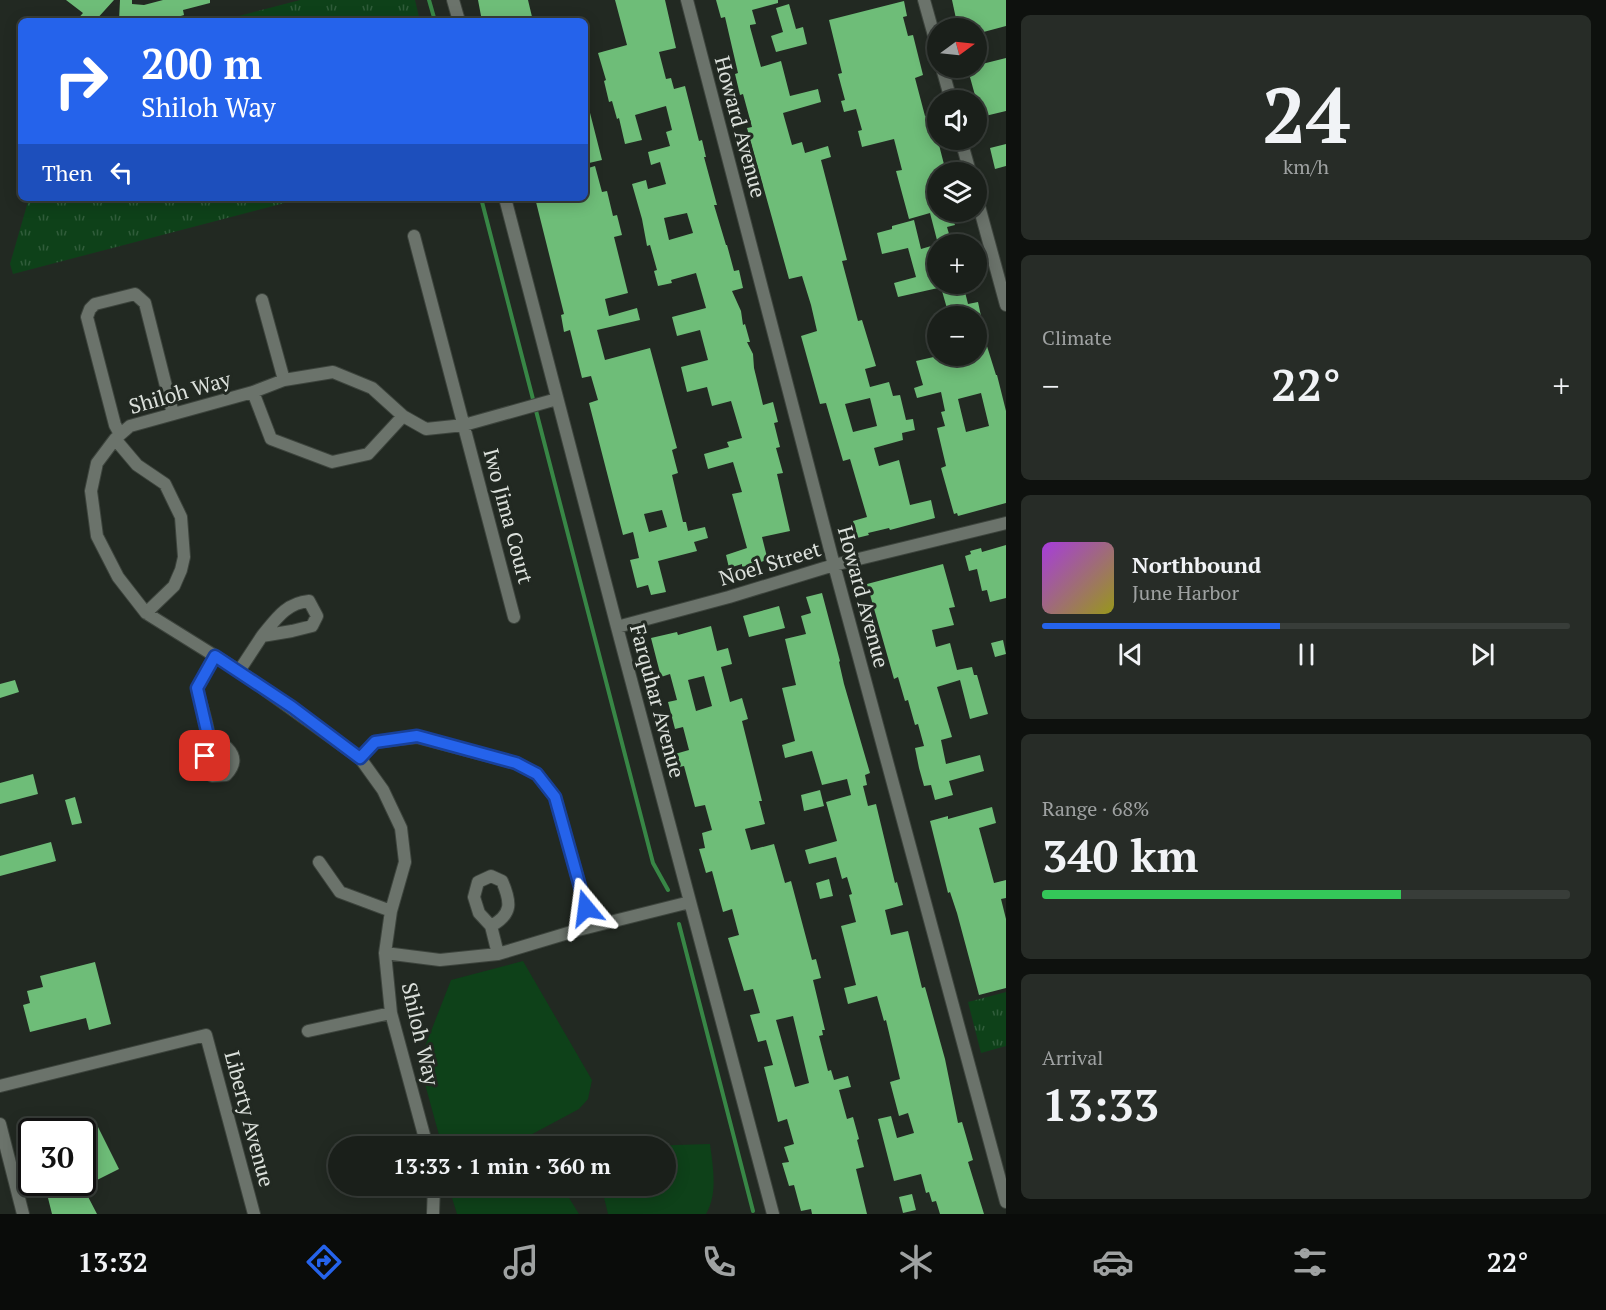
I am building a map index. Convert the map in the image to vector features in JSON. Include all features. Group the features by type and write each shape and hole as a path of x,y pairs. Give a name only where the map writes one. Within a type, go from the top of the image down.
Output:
{"street":[{"path":"453,0 458,18"},
{"name":"Howard Avenue","path":"687,0 834,565 1006,1202"},
{"path":"924,0 929,18"},
{"name":"Farquhar Avenue","path":"506,201 773,1214"},
{"path":"983,222 1006,305"},
{"name":"Iwo Jima Court","path":"414,236 514,617"},
{"path":"147,613 174,586 181,570 184,557 181,518 165,484 137,465 117,436 87,317 95,304 135,294 141,297 145,303 173,414"},
{"path":"262,300 284,380"},
{"name":"Shiloh Way","path":"425,1136 391,1014 385,953 391,911 405,862 401,828 383,790 360,758 239,671 147,613 118,577 98,536 91,491 98,463 117,436 130,426 254,392 284,380 333,372 372,388 403,416 426,429 464,425 557,399"},
{"path":"254,392 272,439 333,462 368,454 403,416"},
{"name":"Noel Street","path":"617,627 729,597 834,565 1006,523"},
{"path":"239,671 262,636"},
{"path":"209,740 197,688 215,656"},
{"path":"360,758 375,742 417,736 516,763 537,774 555,797 586,908"},
{"path":"319,862 340,892 391,911"},
{"path":"385,953 440,960 498,954 578,930 690,902"},
{"path":"491,926 498,954"},
{"path":"308,1031 391,1014"},
{"name":"Liberty Avenue","path":"0,1086 206,1035 254,1214"},
{"path":"0,1124 24,1214"},
{"path":"433,1214 434,1196"}],"green space":[{"path":"300,0 415,0 419,18 231,18"},
{"path":"28,201 293,201 13,274 10,264"},
{"path":"523,961 592,1080 588,1099 579,1109 529,1136 439,1136 419,1062 451,980"},
{"path":"1006,992 1006,1046 981,1053 968,1002"},
{"path":"710,1144 713,1189 706,1214 608,1214 604,1196 676,1196 676,1145"},
{"path":"451,1196 568,1196 579,1214 457,1214"}],"building":[{"path":"66,0 114,0 98,18 79,18 83,13"},
{"path":"120,0 132,0 132,4 144,5 163,0 210,0 210,3 183,10 184,15 174,18 119,18"},
{"path":"478,0 528,0 532,18 516,18 516,16 481,18"},
{"path":"615,0 665,0 676,48 659,52 666,79 671,78 674,89 685,86 699,141 702,140 706,157 704,157 717,205 714,205 734,271 739,270 743,288 732,291 741,311 743,325 745,324 750,342 747,342 753,354 763,405 773,402 778,422 774,423 780,447 776,448 783,473 777,474 790,531 762,537 767,557 764,561 742,567 742,564 729,568 726,555 747,548 732,494 742,492 733,462 708,469 704,454 729,447 727,442 742,438 731,401 712,406 707,387 687,392 681,367 708,360 700,330 677,336 672,317 706,308 696,273 658,286 654,271 657,270 650,245 647,246 632,184 646,180 648,189 666,184 660,162 651,165 648,152 670,146 666,132 672,130 666,106 635,115 642,140 625,144 619,118 617,119 612,101 609,102 604,81 606,80 598,53 627,45","holes":["687,213 693,233 669,240 664,218"]},
{"path":"716,0 778,0 778,3 752,10 756,24 750,27 761,67 781,61 790,96 818,89 821,102 783,113 792,145 802,142 805,153 828,146 831,157 821,160 847,260 842,261 858,321 862,320 876,366 865,369 870,387 889,382 893,396 900,395 906,420 913,419 915,430 902,433 903,440 874,448 879,466 899,460 910,505 931,500 935,518 890,530 889,528 868,533 869,535 857,538 853,521 867,517 850,459 843,461 826,403 820,404 801,336 817,331 811,305 802,276 789,279 747,128 752,127 743,94 740,95 735,74 738,73 725,17 721,18","holes":["870,398 877,426 853,432 845,404"]},
{"path":"952,0 1006,0 1006,26 987,31 987,18 956,18"},
{"path":"904,1 907,16 903,17 908,36 913,35 923,75 915,78 925,116 927,115 927,150 940,150 943,162 927,162 927,214 909,219 896,171 902,170 894,139 862,147 858,131 862,130 856,109 844,112 841,101 845,100 838,74 842,73 829,20"},
{"path":"789,4 796,29 803,27 807,44 776,52 771,36 783,32 776,8"},
{"path":"1006,58 1006,111 987,116 987,90 974,90 970,78 987,78 987,63"},
{"path":"588,105 602,160 589,163 588,159"},
{"path":"1006,144 1006,166 995,169 990,148"},
{"path":"595,166 602,192 607,191 613,216 617,215 622,235 614,237 628,293 605,299 609,316 637,308 640,320 597,330 605,360 650,348 677,448 672,450 678,473 672,475 683,522 686,522 688,531 705,527 708,538 694,542 697,551 658,561 666,592 651,595 648,585 637,588 630,560 639,558 633,532 623,535 589,403 598,400 591,376 582,378 570,330 564,332 561,315 564,314 536,201 588,201 588,168","holes":["662,510 667,527 649,532 644,514"]},
{"path":"914,220 921,249 927,247 927,290 898,297 894,283 916,277 908,248 882,254 877,233 892,229 892,226"},
{"path":"932,222 954,222 955,225 947,227 949,234 935,234"},
{"path":"943,294 966,294 968,304 978,302 979,306 946,306"},
{"path":"987,346 1006,411 1006,503 958,516 957,513 954,514 941,468 946,466 937,428 945,426 941,412 945,411 941,392 917,398 914,388 923,385 916,361 927,359 927,366 987,366","holes":["981,393 989,426 966,432 958,399"]},
{"path":"1006,545 1006,598 990,602 987,590 982,591 977,569 969,571 965,556 971,554 970,551 981,548 982,552"},
{"path":"943,564 955,607 949,608 954,625 932,630 936,647 950,643 957,670 972,667 974,675 977,675 988,714 970,719 960,680 937,687 952,737 941,740 946,764 980,755 984,771 949,781 953,795 935,800 931,785 924,786 919,768 915,748 924,746 918,724 915,725 898,677 894,679 867,584"},
{"path":"822,593 844,684 870,773 865,775 867,785 863,786 868,806 876,804 895,883 897,882 903,905 885,910 891,935 908,931 922,988 925,987 945,1059 958,1123 962,1122 973,1160 968,1162 984,1214 940,1214 936,1201 932,1202 929,1192 926,1193 921,1174 894,1181 878,1119 891,1116 897,1138 914,1133 908,1113 899,1116 890,1082 900,1079 886,1020 884,1021 877,996 848,1004 844,988 856,985 841,926 856,922 849,895 852,894 847,877 842,879 836,857 809,864 805,850 837,841 826,802 851,795 847,779 822,785 812,751 785,758 782,745 795,741 782,688 796,685 785,639 806,634 801,616 811,613 806,597"},
{"path":"779,606 785,628 749,637 743,616"},
{"path":"711,626 717,651 728,648 732,664 721,667 730,702 742,698 748,719 742,721 762,801 759,801 765,824 745,829 751,850 774,844 785,883 791,881 812,960 816,959 821,978 813,980 825,1030 822,1030 823,1035 819,1036 828,1071 831,1070 834,1080 848,1076 851,1087 839,1090 847,1119 853,1117 859,1139 857,1140 864,1167 856,1169 867,1214 812,1214 811,1209 801,1211 794,1185 789,1186 782,1163 789,1162 784,1147 794,1144 787,1119 778,1122 764,1067 773,1065 766,1040 758,1042 750,1015 760,1013 753,989 744,991 728,938 739,935 732,909 723,912 712,871 706,873 699,849 705,848 702,833 712,830 705,805 695,807 684,766 679,767 675,754 689,750 683,727 675,729 668,702 677,700 670,674 661,677 651,638 677,632 678,635","holes":["704,676 712,706 696,711 688,680","793,1016 809,1083 795,1087 776,1020"]},
{"path":"1003,640 1006,654 995,657 991,643"},
{"path":"15,680 19,692 0,698 0,684"},
{"path":"33,774 38,794 0,804 0,783"},
{"path":"820,790 824,806 804,811 801,795"},
{"path":"75,797 82,823 72,825 65,800"},
{"path":"992,807 996,823 979,828 994,883 1006,880 1006,898 1001,899 1006,919 1006,988 979,995 957,913 950,892 948,893 930,821 948,816 948,819"},
{"path":"51,842 56,861 0,876 0,856"},
{"path":"829,879 833,896 820,899 816,883"},
{"path":"95,962 111,1024 89,1030 86,1018 30,1032 23,1005 30,1003 27,991 43,987 40,976"},
{"path":"98,1127 119,1169 96,1180 96,1128"},
{"path":"912,1194 916,1210 903,1213 899,1197"},
{"path":"48,1196 88,1196 97,1214 52,1214"}],"waterway":[{"path":"429,0 434,18"},
{"path":"482,201 653,863 668,890"},
{"path":"679,924 753,1211"}],"route":[{"path":"205,756 209,740 197,688 215,656 292,707 360,758 375,742 417,736 516,763 537,774 555,797 586,908"}]}
